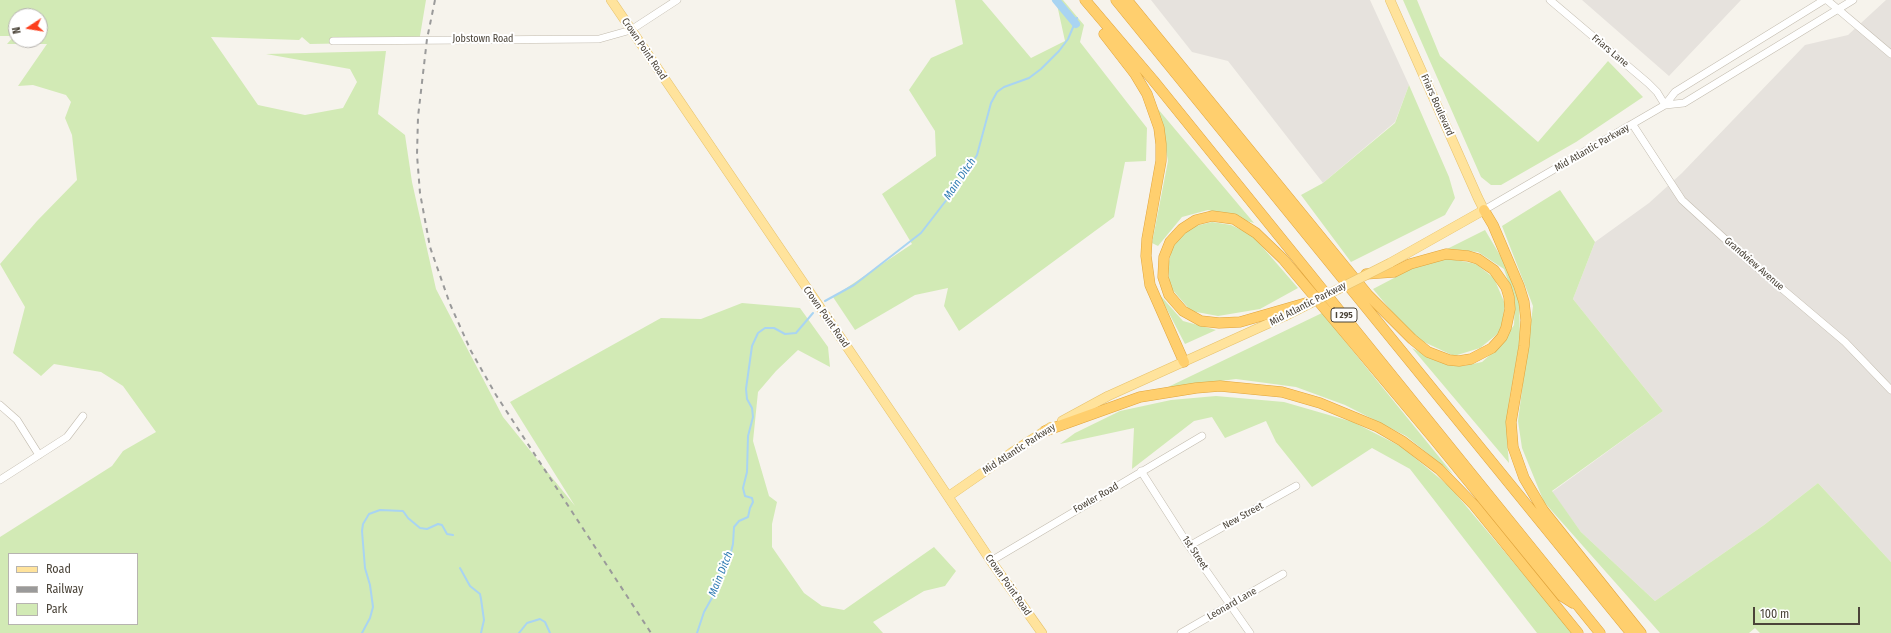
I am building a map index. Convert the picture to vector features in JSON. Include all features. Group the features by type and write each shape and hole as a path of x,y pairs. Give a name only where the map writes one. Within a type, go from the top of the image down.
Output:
{"highway":[{"path":"1076,0 1119,51 1135,74 1154,110 1161,144 1161,161 1147,239 1146,256 1150,285 1184,362"},
{"name":"I 295","path":"1085,0 1163,92 1600,633"},
{"name":"I 295","path":"1116,0 1631,633"},
{"path":"1127,0 1364,289 1412,339 1428,352 1449,360 1459,361 1471,359 1492,348 1502,337 1509,318 1509,297 1501,278 1486,263 1468,256 1446,254 1366,274"},
{"path":"1484,210 1496,232 1519,286 1524,302 1526,320 1524,346 1511,422 1514,447 1524,478 1543,510 1641,633"},
{"path":"1314,301 1283,313 1240,322 1219,323 1200,321 1183,311 1169,295 1163,277 1164,257 1170,242 1182,229 1196,220 1212,216 1234,219 1256,233 1283,259 1434,439 1562,596 1580,608"},
{"path":"1045,431 1140,397 1196,388 1220,386 1282,392 1320,403 1378,427 1402,441 1439,469 1474,505 1578,633"}],"main road":[{"name":"Crown Point Road","path":"611,0 949,496 991,561 1042,633"},
{"name":"Friars Boulevard","path":"1390,0 1484,210"},
{"name":"Mid Atlantic Parkway","path":"1392,267 1484,210"},
{"name":"Mid Atlantic Parkway","path":"1314,301 1366,274"},
{"name":"Mid Atlantic Parkway","path":"949,496 1045,431 1108,396 1184,362 1283,313"}],"street":[{"name":"Jobstown Road","path":"333,41 599,39 631,30 677,0"},
{"name":"Friars Lane","path":"1550,0 1648,83 1657,92 1665,105"},
{"name":"Mid Atlantic Parkway","path":"1484,210 1633,125 1665,105 1675,92 1824,0"},
{"path":"1827,0 1891,54"},
{"name":"Mid Atlantic Parkway","path":"1665,105 1684,103 1853,0"},
{"name":"Grandview Avenue","path":"1633,125 1682,200 1748,260 1845,342 1891,390"},
{"path":"0,405 17,420 40,455"},
{"path":"0,480 67,437 83,416"},
{"name":"Fowler Road","path":"991,561 1202,436"},
{"name":"1st Street","path":"1141,471 1189,546 1250,633"},
{"name":"New Street","path":"1189,546 1296,486"},
{"name":"Leonard Lane","path":"1181,633 1282,574"}],"shaded area":[{"path":"1151,0 1370,0 1409,85 1395,122 1323,183 1228,61 1192,52"},
{"path":"1582,0 1741,0 1669,76"},
{"path":"1886,0 1891,0 1891,562 1818,483 1764,525 1655,601 1581,532 1552,492 1663,411 1573,299 1595,242 1649,203 1682,173 1805,45 1848,35"}],"green space":[{"path":"0,0 426,0 419,42 310,44 302,37 299,40 211,37 258,105 305,115 343,108 357,82 350,69 266,54 386,51 378,114 405,135 412,182 436,289 503,417 575,506 510,402 661,318 701,319 742,303 800,308 828,347 830,367 798,350 776,371 758,392 753,441 769,496 777,502 772,524 772,547 804,593 822,606 844,610 934,547 956,571 945,586 924,591 873,622 883,633 0,633 0,537 112,466 123,451 156,432 123,386 101,372 54,364 41,376 13,353 25,307 0,264 37,221 77,180 72,135 65,118 71,102 66,95 33,85 18,86 44,48 48,48 48,8 8,8 8,36 0,36"},
{"path":"955,0 982,0 1031,58 1065,41 1056,0 1063,0 1084,25 1080,42 1147,128 1146,161 1125,162 1114,217 959,331 944,306 948,288 915,295 855,330 833,297 912,244 882,194 936,156 935,131 909,90 931,58 963,44"},
{"path":"1403,0 1417,0 1440,56 1538,142 1608,61 1643,97 1576,142 1501,185 1491,185 1481,177"},
{"path":"1409,85 1449,177 1455,198 1445,215 1351,262 1301,195 1323,183 1395,123"},
{"path":"1158,109 1254,223 1208,210 1182,217 1158,246 1152,243 1168,161"},
{"path":"1560,190 1595,242 1573,299 1663,411 1552,491 1581,532 1655,601 1764,525 1818,483 1891,562 1891,633 1760,633 1755,628 1749,633 1660,633 1544,502 1522,448 1518,421 1533,306 1502,226"},
{"path":"1212,222 1231,225 1252,235 1298,288 1260,309 1218,316 1191,311 1170,287 1168,266 1173,244 1187,228"},
{"path":"1485,230 1504,262 1519,298 1520,340 1509,401 1507,442 1509,463 1412,348 1439,362 1463,366 1482,362 1499,347 1514,325 1515,301 1504,269 1478,252 1447,249"},
{"path":"1446,258 1476,264 1494,278 1505,304 1501,331 1480,348 1454,356 1424,342 1408,331 1373,289 1415,267"},
{"path":"1159,294 1183,321 1216,330 1185,344"},
{"path":"1322,313 1453,474 1406,436 1345,405 1296,387 1236,379 1166,388"},
{"path":"1216,396 1284,402 1353,422 1402,447 1450,487 1573,633 1537,633 1410,469 1372,448 1312,487 1276,442 1266,421 1225,438 1212,417 1194,421 1132,469 1134,428 1060,444 1075,433 1120,411 1171,400"}],"waterway":[{"path":"1056,0 1076,24"},
{"name":"Main Ditch","path":"825,301 854,285 921,233 958,185 977,155 991,103 997,92 1004,87 1029,78 1041,69 1059,51 1068,39 1077,18"},
{"name":"Main Ditch","path":"697,633 704,612 718,587 720,571 731,552 734,527 739,521 748,517 753,502 752,498 745,496 743,488 747,472 748,436 753,417 752,408 747,399 746,389 752,346 758,333 765,328 774,328 785,334 796,333 813,313"},
{"path":"362,633 370,618 373,607 370,585 365,568 362,531 363,524 369,514 380,510 403,511 408,518 420,528 427,529 438,524 442,525 447,534 453,535"},
{"path":"460,568 470,586 480,594 484,620 481,633"},
{"path":"519,633 527,623 540,619 545,622 550,633"}],"railway":[{"path":"435,0 427,39 418,117 417,155 420,193 430,247 450,304 471,351 496,395 651,633"}]}
